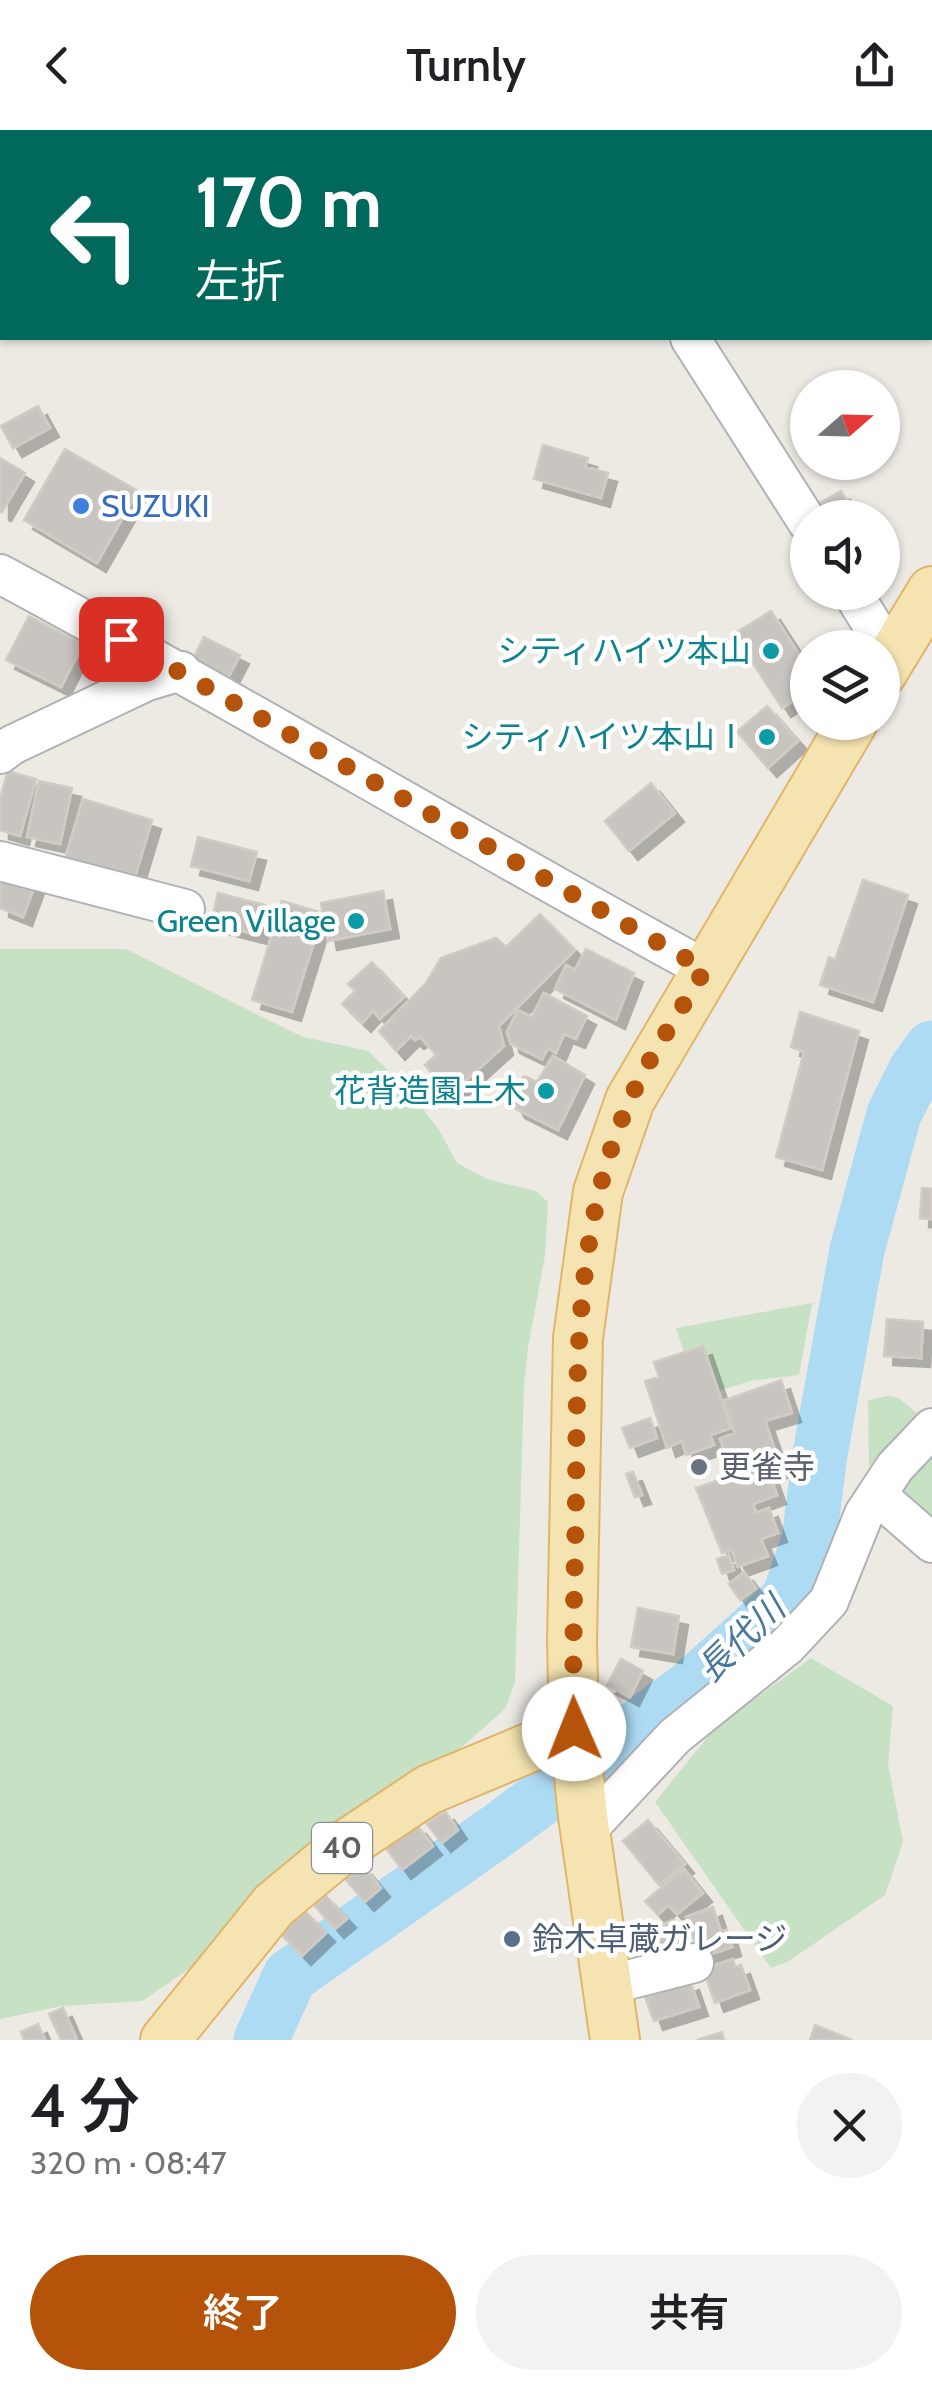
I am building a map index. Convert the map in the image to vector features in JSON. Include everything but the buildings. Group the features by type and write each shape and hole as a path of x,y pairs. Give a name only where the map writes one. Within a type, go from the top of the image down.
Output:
{"main road":[{"path":"900,645 932,591"},
{"path":"614,2040 584,1824 575,1738 572,1641 578,1338 598,1192 630,1100 842,740"},
{"name":"40","path":"168,2039 274,1904 350,1842 428,1790 575,1738"}],"street":[{"path":"691,340 794,500"},
{"path":"0,574 181,671 300,743 705,969"},
{"path":"0,754 12,744 147,681 181,671"},
{"path":"0,862 185,909"},
{"path":"584,1824 675,1736 786,1646 829,1602 864,1514 894,1467 932,1428"},
{"path":"877,1495 932,1542"},
{"path":"608,1985 694,1962"}],"green space":[{"path":"0,949 126,949 303,1037 368,1051 408,1089 439,1130 457,1163 487,1179 536,1191 548,1202 545,1255 524,1386 515,1682 505,1709 396,1805 292,1858 220,1948 142,2001 62,2006 0,2019"},
{"path":"812,1303 799,1375 750,1381 718,1391 703,1346 684,1352 676,1328"},
{"path":"899,1398 921,1417 869,1466 868,1400"},
{"path":"932,1450 932,1528 900,1491"},
{"path":"811,1658 893,1706 888,1764 903,1842 885,1895 789,1961 771,1968 655,1802 714,1729"}],"waterway":[{"name":"長代川","path":"261,2040 290,1976 500,1829 690,1688 788,1600 809,1540 820,1454 857,1250 894,1114 932,1048"}],"place":[{"name":"SUZUKI","path":"81,506"},
{"name":"シティハイツ本山","path":"771,651"},
{"name":"シティハイツ本山Ⅰ","path":"767,737"},
{"name":"Green Village","path":"356,921"},
{"name":"花背造園土木","path":"546,1091"},
{"name":"更雀寺","path":"699,1467"},
{"name":"鈴木卓蔵ガレージ","path":"512,1939"}],"route":[{"path":"121,639 705,969 630,1100 598,1192 578,1338 574,1729"}]}
